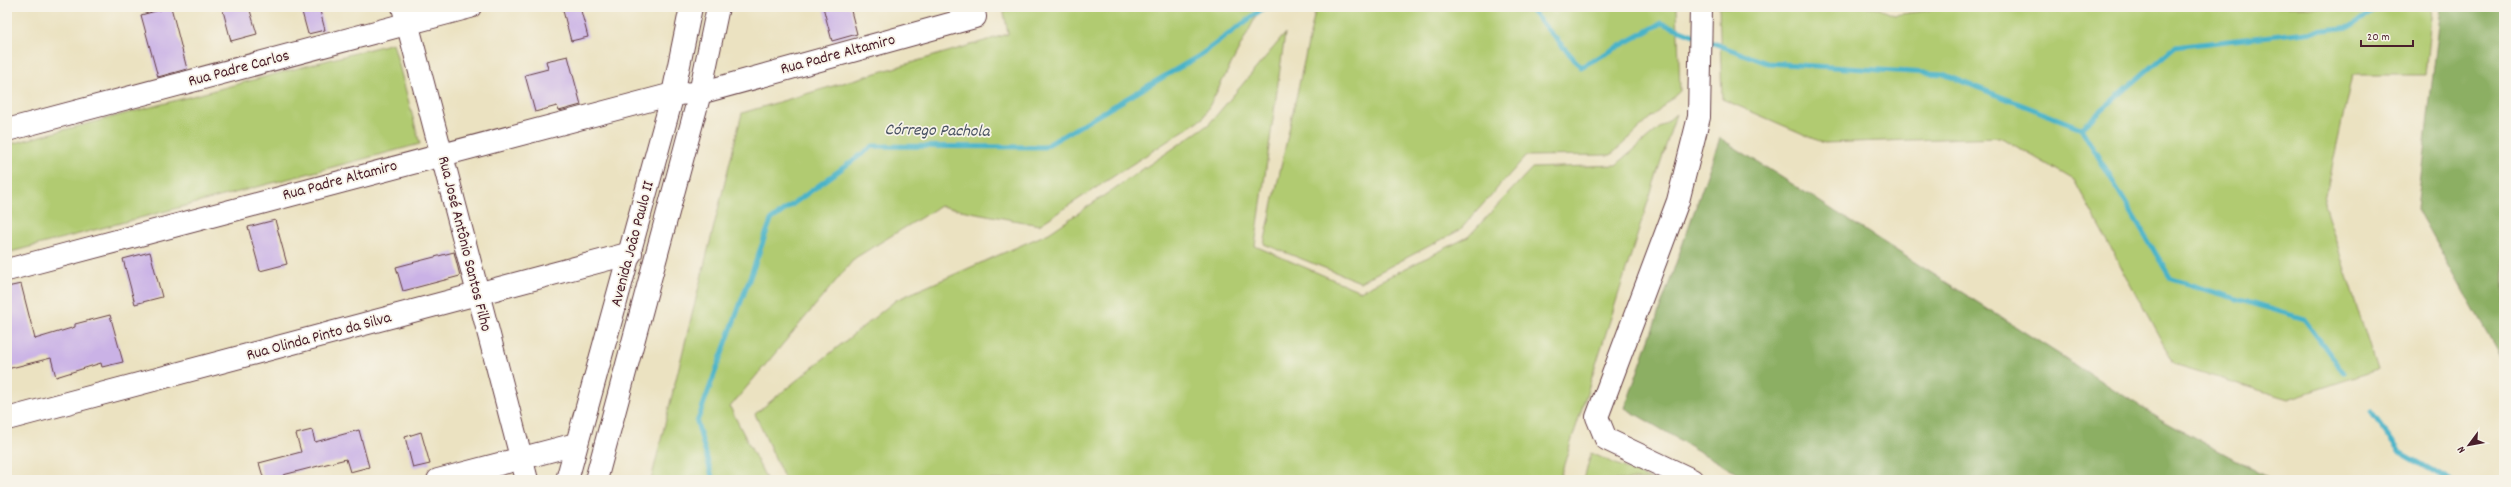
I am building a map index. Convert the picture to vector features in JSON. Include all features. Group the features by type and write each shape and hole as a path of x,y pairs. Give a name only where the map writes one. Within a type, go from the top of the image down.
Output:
{"street":[{"name":"Rua Padre Carlos","path":"7,130 405,16 470,7"},
{"name":"Avenida João Paulo II","path":"566,480 631,253 673,94 691,7"},
{"name":"Avenida João Paulo II","path":"596,480 700,93 718,7"},
{"path":"1692,480 1606,439 1597,417 1678,201 1699,117 1701,7"},
{"name":"Rua Padre Altamiro","path":"7,270 441,154 673,94 700,93 974,12"},
{"name":"Rua José Antônio Santos Filho","path":"405,16 477,296 527,480"},
{"name":"Rua Olinda Pinto da Silva","path":"7,419 477,296 631,253"},
{"path":"438,480 576,444"}],"green space":[{"path":"1003,7 1261,7 1203,118 1039,225 940,206 855,258 730,407 767,480 651,480 742,113 1008,34"},
{"path":"1316,7 1677,7 1680,91 1611,155 1526,156 1460,230 1360,282 1264,244"},
{"path":"1719,7 1875,7 1894,15 1954,7 2432,7 2425,75 2352,75 2324,204 2377,370 2288,399 2174,364 2074,180 2000,137 1824,143 1722,99"},
{"path":"2441,7 2504,7 2504,364 2417,209"},
{"path":"1285,34 1255,246 1360,291 1468,237 1532,168 1616,165 1676,114 1559,480 785,480 755,414 896,300 1049,233 1209,124"},
{"path":"393,43 420,144 7,253 7,145"},
{"path":"1720,138 2162,420 2273,480 1748,480 1625,408"},
{"path":"1591,453 1652,480 1584,480"}],"building":[{"path":"171,7 187,69 158,77 141,15"},
{"path":"222,7 249,7 257,34 231,41"},
{"path":"319,7 325,30 308,34 302,12"},
{"path":"562,7 580,7 588,37 571,41"},
{"path":"823,7 850,7 857,34 832,41"},
{"path":"568,56 581,105 559,111 557,106 535,112 525,75 548,69 546,61"},
{"path":"275,220 287,264 260,271 248,227"},
{"path":"150,252 162,297 135,304 123,259"},
{"path":"454,252 460,276 403,291 396,267"},
{"path":"21,284 35,339 75,327 75,324 110,315 123,362 102,367 101,363 56,377 51,358 7,369 7,287"},
{"path":"312,430 315,442 359,430 369,467 350,472 346,459 283,475 284,480 264,480 259,463 301,452 296,434"},
{"path":"421,432 430,464 413,468 405,437"}],"waterway":[{"name":"Córrego Pachola","path":"713,480 697,422 771,220 873,146 1044,147 1199,56 1265,7"},
{"path":"1528,7 1581,67 1662,23 1696,36"},
{"path":"2081,128 2174,47 2350,27 2379,7"},
{"path":"1705,40 1767,63 1943,74 2081,128 2171,279 2304,319 2344,373"},
{"path":"2371,412 2400,452 2449,480"}]}
